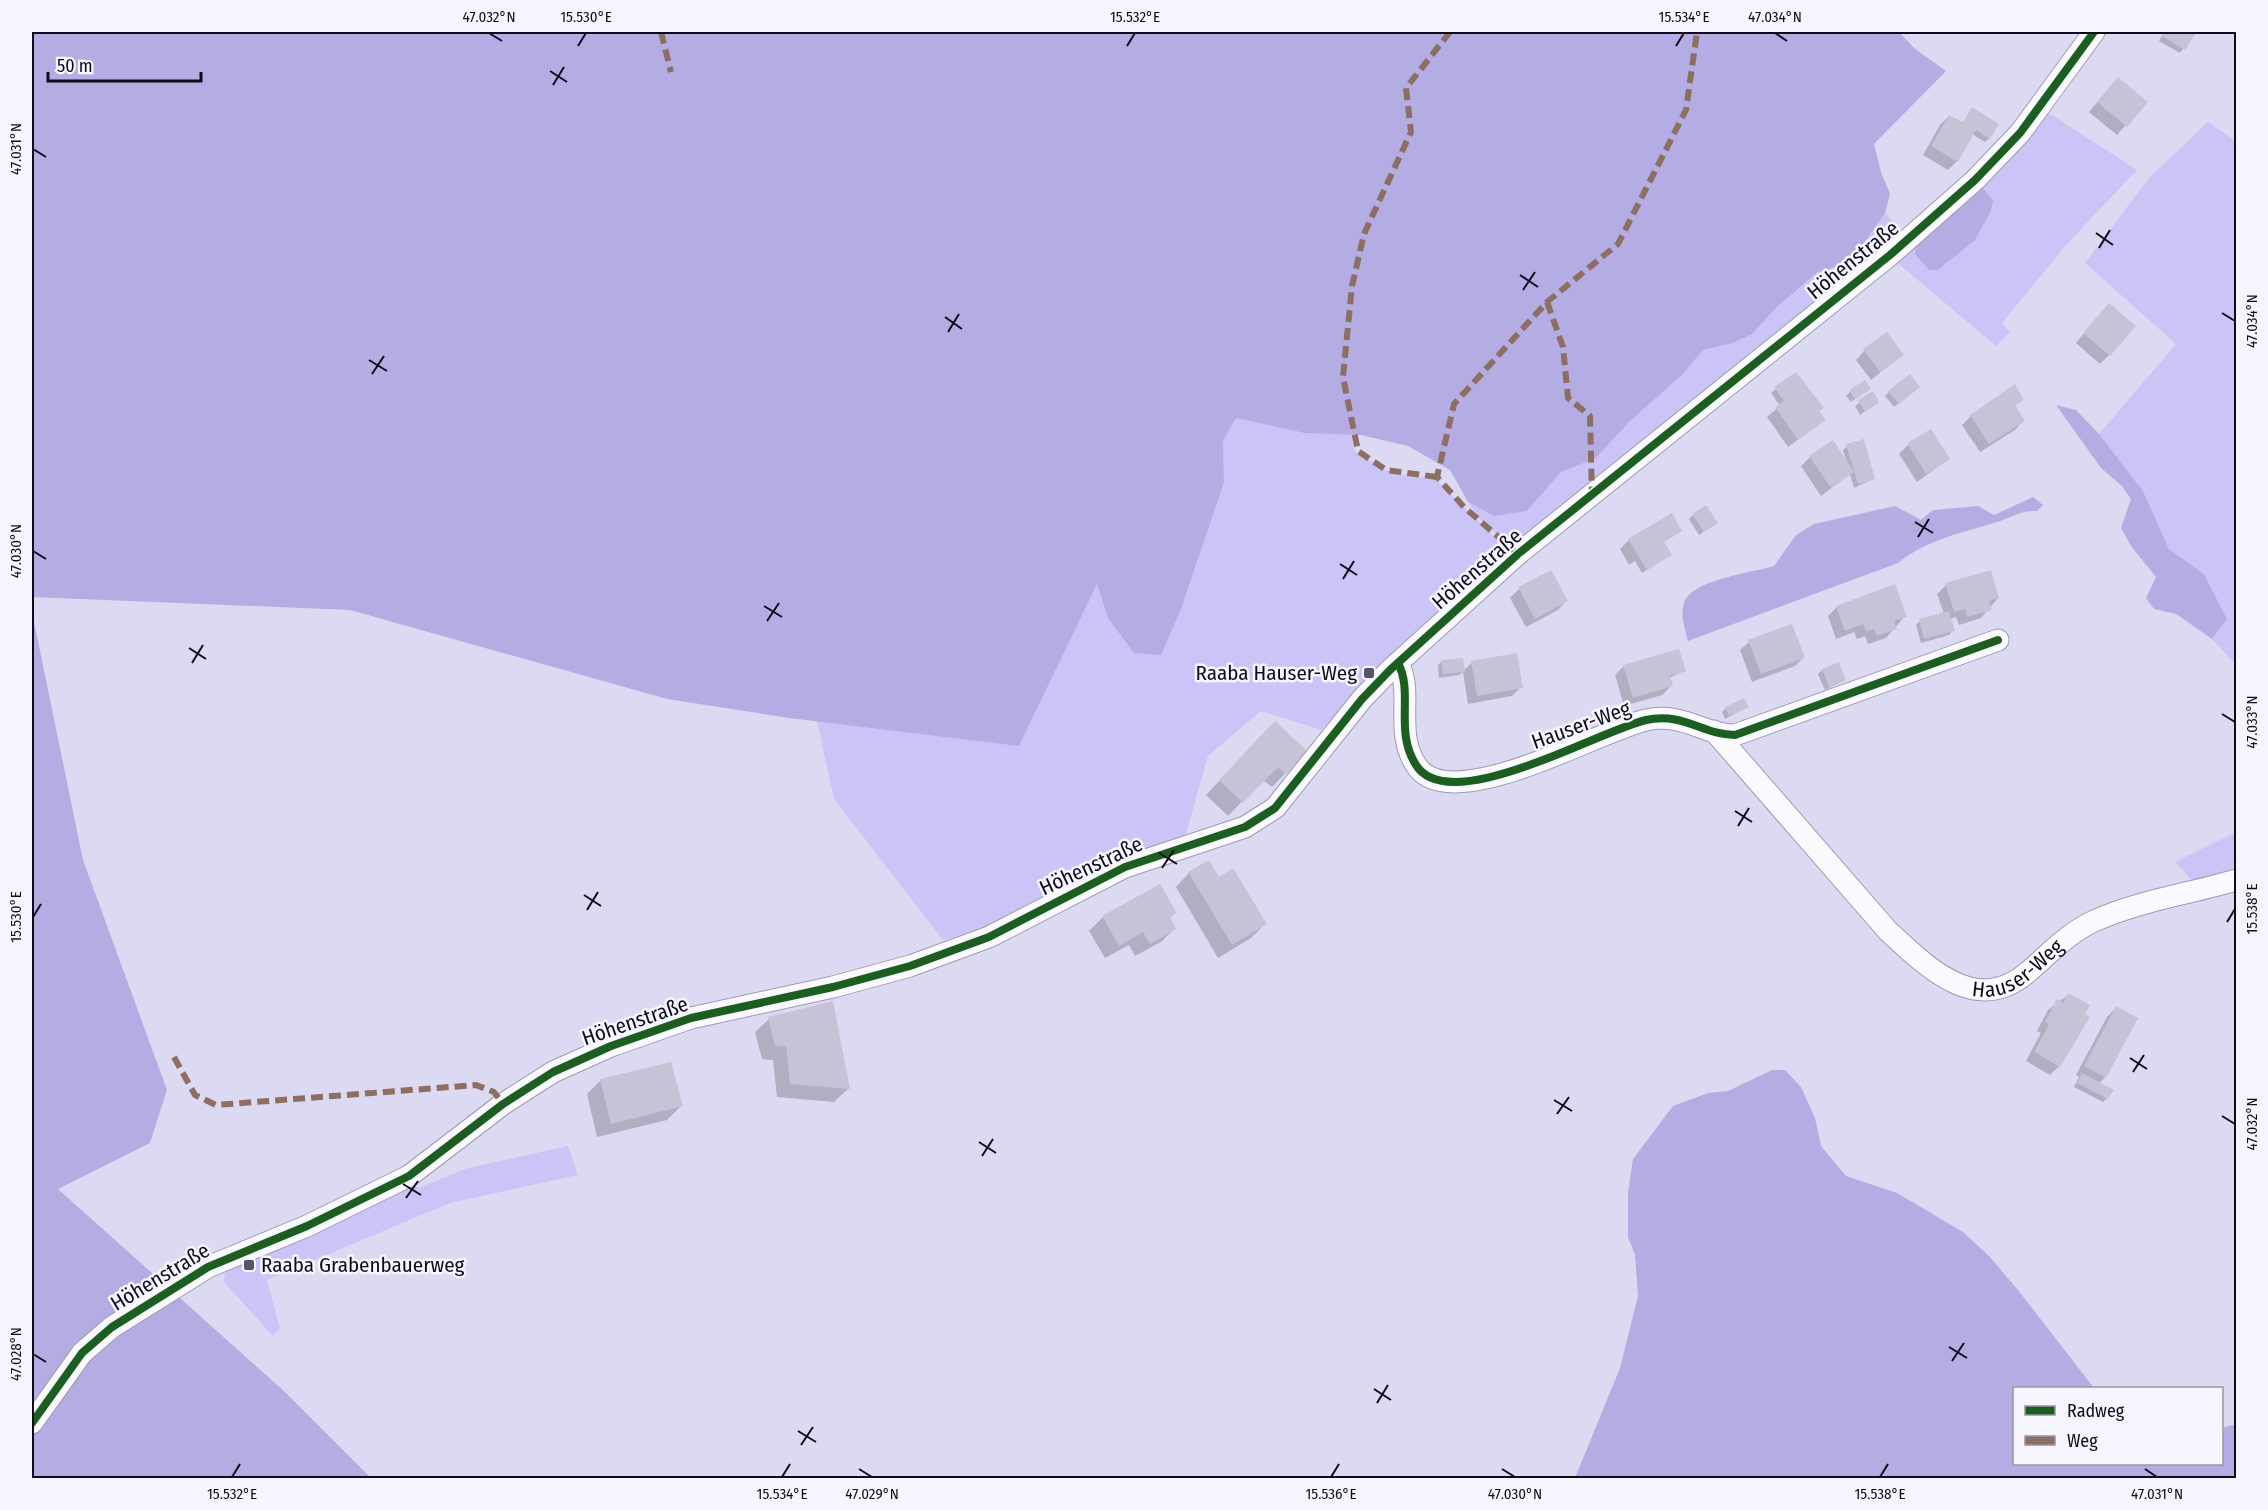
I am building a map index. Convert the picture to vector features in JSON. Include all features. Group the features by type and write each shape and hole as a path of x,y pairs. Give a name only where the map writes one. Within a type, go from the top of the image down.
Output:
{"street":[{"name":"Höhenstraße","path":"32,1423 82,1353 112,1327 208,1267 307,1226 409,1176 503,1104 553,1072 611,1046 691,1018 874,977 948,952 989,937 1125,867 1245,827 1261,818 1287,794 1362,699 1398,663 1518,554 1883,260 1975,180 2020,133 2094,32"},
{"name":"Hauser-Weg","path":"1398,663 1404,677 1403,715 1410,754 1417,767 1434,780 1444,783 1469,783 1646,720 1676,718 1714,731 1735,735 1998,640"},
{"name":"Hauser-Weg","path":"1714,731 1888,931 1917,957 1970,990 1984,992 2006,987 2025,975 2068,937 2094,921 2236,880"}],"shaded area":[{"path":"32,32 1899,32 1914,48 1946,71 1874,144 1881,172 1890,194 1885,213 1864,243 1842,265 1818,272 1777,307 1752,334 1733,343 1703,350 1683,374 1628,423 1596,458 1561,472 1527,511 1494,516 1468,502 1450,470 1408,446 1361,435 1304,433 1236,418 1223,441 1224,483 1181,609 1161,655 1134,653 1108,618 1097,584 1019,746 789,718 667,699 350,610 32,597"},
{"path":"2046,111 2137,170 2067,244 2002,323 2010,332 1996,346 1894,260 1916,241 1946,264 1956,253 1966,248 1991,211 1980,185"},
{"path":"2208,122 2236,141 2236,665 2212,639 2227,619 2204,574 2169,549 2143,491 2099,434 2176,344 2085,263 2149,178"},
{"path":"1980,185 1993,200 1991,211 1975,240 1938,270 1929,270 1915,254 1916,241"},
{"path":"1885,213 1902,232 1512,548 1479,518 1468,502 1494,516 1527,511 1561,472 1596,457 1628,423 1683,374 1703,350 1733,343 1752,334 1777,307 1819,272 1842,264 1864,243"},
{"path":"2056,405 2076,410 2099,434 2143,491 2169,549 2204,574 2227,619 2212,639 2176,614 2154,609 2146,598 2156,577 2131,546 2121,528 2131,499 2122,486 2101,468"},
{"path":"1236,418 1304,433 1351,434 1354,450 1360,456 1394,474 1435,479 1509,551 1417,630 1321,730 1261,711 1208,756 1186,834 1086,876 983,929 943,940 834,799 817,721 1019,746 1097,583 1108,618 1161,654 1181,609 1224,484 1223,441"},
{"path":"2033,497 2043,505 2037,511 2022,513 1933,542 1898,563 1688,641 1683,612 1684,603 1689,595 1698,588 1724,578 1774,566 1796,535 1814,524 1895,506 1921,520 1933,510 1978,506 1994,515"},
{"path":"32,612 83,860 167,1090 150,1143 58,1189 285,1392 371,1478 32,1478"},
{"path":"2236,832 2236,874 2197,886 2175,862"},
{"path":"1772,1070 1785,1070 1801,1087 1815,1118 1821,1146 1846,1176 1897,1193 1963,1232 1989,1256 2018,1290 2093,1387 2013,1387 2013,1465 2223,1465 2223,1428 2236,1424 2236,1478 1575,1478 1620,1368 1638,1296 1635,1255 1628,1237 1628,1193 1633,1159 1673,1106 1708,1093 1728,1091"},
{"path":"568,1146 578,1175 450,1203 267,1280 280,1328 273,1336 223,1281 227,1269 413,1184 418,1188 468,1168"}],"building":[{"path":"2165,32 2196,32 2185,50 2162,36"},
{"path":"2118,77 2148,102 2127,127 2097,102"},
{"path":"1972,107 1999,124 1990,139 1976,130 1958,162 1931,146 1949,115 1963,122"},
{"path":"2109,303 2136,326 2110,356 2083,333"},
{"path":"1887,332 1904,355 1880,372 1863,349"},
{"path":"1796,372 1824,408 1819,411 1826,420 1798,440 1775,407 1784,401 1774,387"},
{"path":"1910,374 1920,387 1899,404 1888,391"},
{"path":"1865,380 1871,389 1855,399 1849,390"},
{"path":"2015,384 2024,400 2015,405 2025,421 1989,444 1970,415"},
{"path":"1873,391 1879,402 1865,412 1858,400"},
{"path":"1931,429 1950,459 1926,474 1907,443"},
{"path":"1864,439 1875,479 1858,484 1846,444"},
{"path":"1833,440 1854,472 1831,488 1809,456"},
{"path":"1706,505 1718,523 1704,532 1692,514"},
{"path":"1672,513 1682,531 1664,542 1672,555 1647,570 1628,539"},
{"path":"1551,570 1568,601 1535,619 1518,587"},
{"path":"1991,570 1999,598 1989,601 1992,610 1967,617 1965,609 1954,612 1945,583"},
{"path":"1895,584 1907,617 1894,621 1897,629 1877,636 1874,629 1866,631 1863,624 1845,631 1836,606"},
{"path":"1949,611 1955,631 1924,639 1919,619"},
{"path":"1792,624 1805,658 1761,674 1748,640"},
{"path":"1679,649 1686,671 1670,676 1673,686 1633,698 1623,665"},
{"path":"1517,653 1523,688 1477,696 1471,661"},
{"path":"1463,658 1465,672 1443,674 1441,660"},
{"path":"1839,662 1846,680 1829,687 1822,669"},
{"path":"1744,698 1749,707 1729,716 1725,707"},
{"path":"1275,721 1308,752 1286,774 1278,767 1243,803 1219,780"},
{"path":"1209,860 1219,877 1233,868 1267,924 1232,945 1188,872"},
{"path":"1160,884 1177,913 1170,917 1176,929 1150,944 1143,932 1119,946 1102,916"},
{"path":"2068,993 2090,1005 2085,1014 2090,1017 2060,1067 2034,1052 2049,1024 2045,1022 2057,999 2063,1003"},
{"path":"833,1001 850,1089 790,1084 786,1046 775,1046 768,1017"},
{"path":"2116,1006 2138,1018 2106,1078 2084,1066"},
{"path":"671,1062 683,1106 611,1124 600,1079"},
{"path":"2082,1073 2114,1090 2108,1099 2077,1083"}],"marked path":[{"path":"661,32 671,72"},
{"path":"1437,477 1386,470 1358,451 1343,377 1352,286 1364,234 1411,132 1406,88 1450,32"},
{"path":"1518,554 1464,507 1437,477 1454,404 1547,302 1618,244 1686,110 1697,32"},
{"path":"1547,302 1563,347 1568,398 1590,416 1592,496"},
{"path":"174,1057 195,1095 216,1105 476,1085 494,1092 503,1104"}],"cycle path":[{"path":"32,1423 82,1353 112,1327 208,1267 307,1226 409,1176 503,1104 553,1072 611,1046 691,1018 833,987 910,966 989,937 1125,867 1245,827 1275,808 1362,699 1390,670 1518,554 1890,255 1975,180 2020,133 2094,32"},
{"path":"1398,663 1404,687 1406,739 1416,765 1433,779 1459,782 1491,777 1525,766 1646,720 1671,719 1713,732 1735,735 1998,640"}],"place":[{"name":"Raaba Hauser-Weg","path":"1369,673"},
{"name":"Raaba Grabenbauerweg","path":"249,1265"}]}
